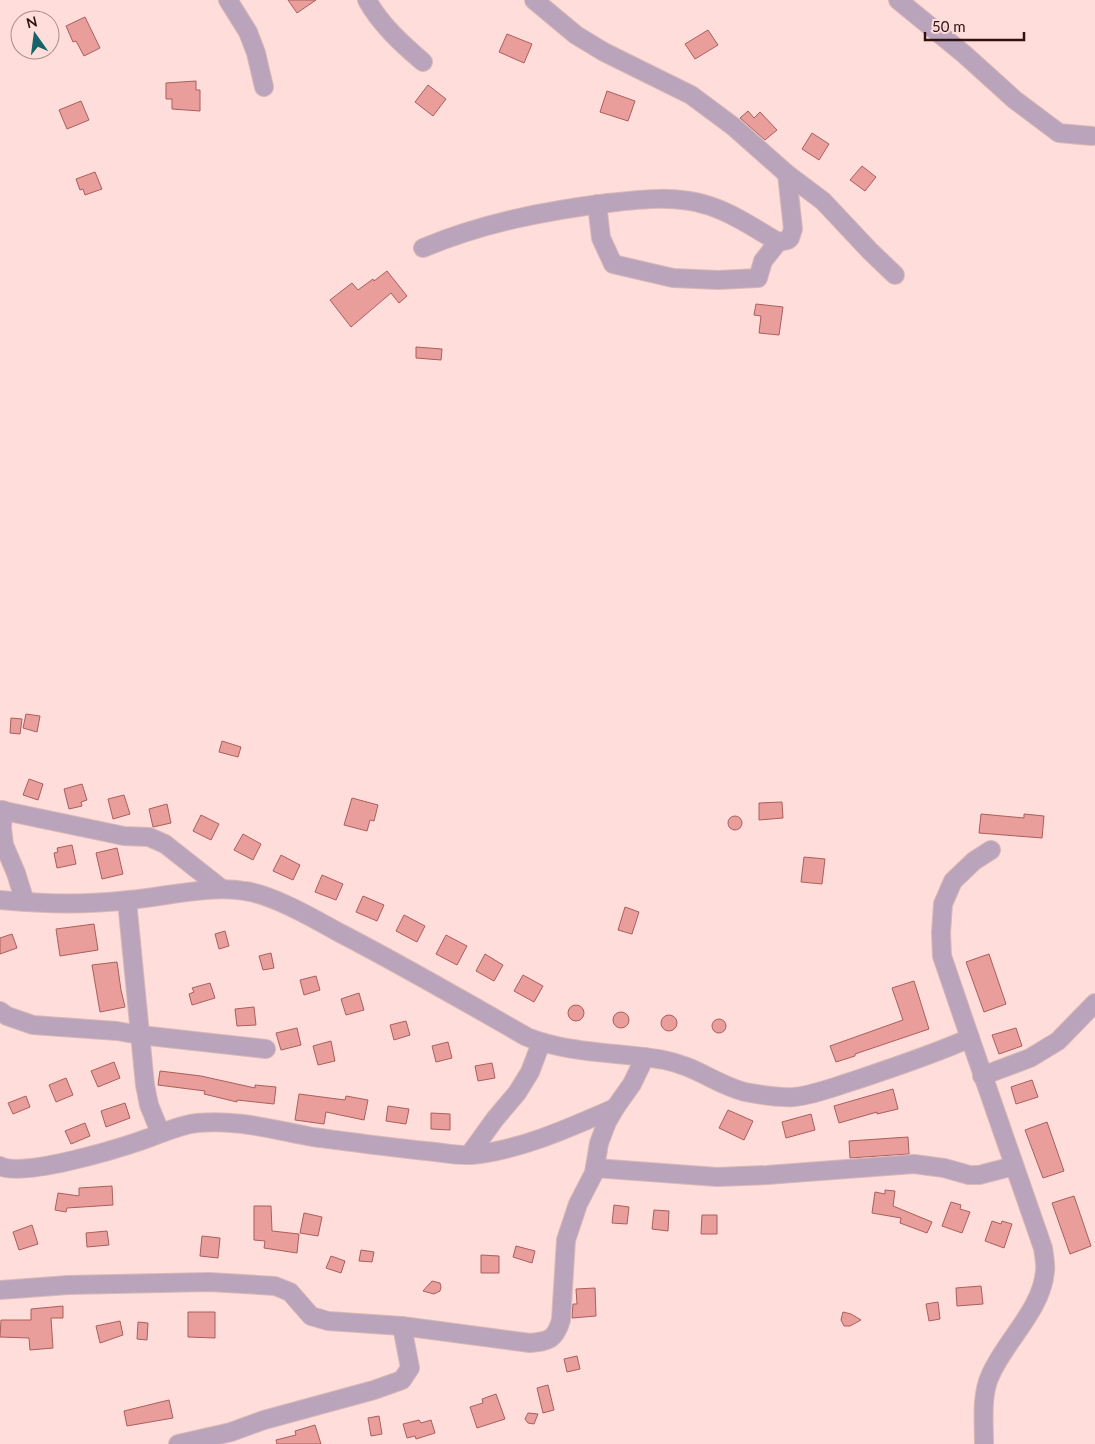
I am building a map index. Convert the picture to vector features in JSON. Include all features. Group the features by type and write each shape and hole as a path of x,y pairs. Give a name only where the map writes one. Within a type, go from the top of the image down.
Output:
{"street":[{"path":"228,0 248,32 256,53 264,87"},
{"path":"366,0 400,42 423,62"},
{"path":"534,0 576,35 604,52 691,95 734,127 787,174 823,201 895,275"},
{"path":"898,0 964,54 1015,100 1059,133 1092,136"},
{"path":"597,204 601,238 613,264 673,278 718,280 758,278 763,261 778,242 788,240 793,229 787,174"},
{"path":"423,248 448,238 525,216 597,204 642,199 675,199 709,205 729,214 778,242"},
{"path":"25,902 16,873 4,845 2,810 124,836 149,837 165,844 222,890"},
{"path":"984,1444 984,1398 990,1375 1029,1314 1045,1273 1043,1248 942,956 943,904 954,881 974,861 991,850"},
{"path":"0,900 25,902 127,901 222,890 245,891 262,895 309,916 397,962 527,1037 541,1043 573,1049 645,1056 686,1065 743,1091 768,1096 794,1097 814,1093 876,1074 970,1038"},
{"path":"127,901 148,1098 160,1132"},
{"path":"982,1076 1030,1058 1058,1041 1095,1003"},
{"path":"0,1011 33,1025 107,1030 266,1049"},
{"path":"469,1155 495,1119 517,1094 530,1072 541,1043"},
{"path":"0,1290 68,1285 209,1282 267,1285 284,1288 290,1292 300,1306 311,1316 328,1321 402,1326 521,1342 543,1342 551,1339 558,1330 561,1320 563,1260 566,1240 578,1204 592,1178 598,1143 615,1108 632,1084 645,1056"},
{"path":"2,1168 38,1166 76,1159 145,1140 160,1132 195,1123 218,1122 243,1123 373,1146 469,1155 508,1148 566,1129 615,1108"},
{"path":"595,1168 717,1177 914,1164 944,1168 969,1175 979,1175 1014,1166"},
{"path":"178,1444 231,1432 264,1420 374,1390 402,1380 410,1368 402,1326"}],"building":[{"path":"288,0 316,0 297,13"},
{"path":"85,17 100,48 84,56 76,41 73,42 66,26"},
{"path":"708,30 718,45 695,59 685,44"},
{"path":"507,34 532,44 524,63 499,52"},
{"path":"196,81 196,90 200,90 200,111 172,109 172,99 166,99 166,83"},
{"path":"428,85 446,99 433,116 415,102"},
{"path":"607,91 635,101 628,121 600,112"},
{"path":"81,101 89,120 67,129 59,110"},
{"path":"748,111 754,118 760,112 777,130 765,140 740,118"},
{"path":"812,133 829,144 819,160 802,149"},
{"path":"862,166 876,177 865,191 850,180"},
{"path":"95,172 102,189 85,195 83,189 80,190 76,179"},
{"path":"387,271 407,296 399,303 391,293 351,327 330,300 352,283 358,290"},
{"path":"756,304 783,307 779,335 759,333 761,316 754,315"},
{"path":"416,347 442,349 441,360 416,358"},
{"path":"26,714 40,716 37,732 23,728"},
{"path":"11,718 22,719 20,734 10,733"},
{"path":"222,741 241,747 238,757 219,752"},
{"path":"29,779 43,784 38,800 23,795"},
{"path":"82,784 87,800 81,802 82,806 69,809 64,789"},
{"path":"124,795 130,814 113,819 108,799"},
{"path":"352,798 378,805 374,821 370,820 367,831 344,825"},
{"path":"782,802 783,818 759,820 759,803"},
{"path":"167,804 171,823 153,827 149,809"},
{"path":"981,814 1024,818 1024,814 1044,816 1042,838 979,833"},
{"path":"201,815 219,824 211,840 193,831"},
{"path":"732,816 738,816 742,823 738,830 732,830 728,826 728,820"},
{"path":"243,834 261,844 253,860 234,850"},
{"path":"72,845 76,864 57,868 54,853 58,852 57,848"},
{"path":"117,848 123,874 102,879 96,853"},
{"path":"281,855 300,865 293,880 273,871"},
{"path":"804,857 825,859 822,884 801,882"},
{"path":"322,875 343,884 336,900 315,892"},
{"path":"363,896 384,905 377,921 356,912"},
{"path":"625,907 639,912 632,934 618,930"},
{"path":"404,915 425,926 417,942 396,931"},
{"path":"94,924 98,950 60,956 56,929"},
{"path":"225,931 229,946 219,949 215,934"},
{"path":"12,934 17,948 0,954 0,938"},
{"path":"446,935 467,946 457,965 436,954"},
{"path":"271,953 274,968 263,970 259,956"},
{"path":"485,954 503,965 494,981 476,971"},
{"path":"989,954 1006,1004 984,1012 966,962"},
{"path":"117,962 125,1007 100,1012 92,965"},
{"path":"523,975 543,986 534,1002 514,991"},
{"path":"316,976 320,990 304,995 300,980"},
{"path":"914,981 929,1029 836,1062 830,1046 903,1020 892,988"},
{"path":"210,983 215,998 192,1005 189,994 194,992 192,988"},
{"path":"359,993 364,1010 346,1015 341,999"},
{"path":"576,1005 584,1013 576,1021 568,1013"},
{"path":"254,1007 256,1025 237,1026 235,1009"},
{"path":"621,1012 629,1020 621,1028 613,1020"},
{"path":"666,1015 672,1015 677,1020 675,1029 666,1031 661,1026 661,1020"},
{"path":"716,1019 722,1019 726,1026 722,1033 716,1033 712,1029 712,1023"},
{"path":"406,1021 410,1035 394,1040 390,1025"},
{"path":"297,1028 301,1045 281,1050 276,1033"},
{"path":"1016,1028 1022,1046 999,1054 992,1035"},
{"path":"331,1041 335,1061 318,1065 313,1046"},
{"path":"448,1042 452,1058 436,1062 432,1046"},
{"path":"114,1062 120,1078 98,1087 91,1071"},
{"path":"492,1063 495,1078 478,1081 475,1066"},
{"path":"160,1071 201,1076 255,1088 255,1085 276,1087 274,1104 237,1100 237,1102 204,1094 205,1091 158,1085"},
{"path":"66,1078 73,1095 56,1102 49,1085"},
{"path":"1032,1080 1038,1097 1016,1104 1011,1087"},
{"path":"893,1089 898,1109 877,1114 877,1112 839,1123 834,1106"},
{"path":"299,1094 345,1100 346,1096 368,1100 364,1120 326,1112 324,1124 295,1120"},
{"path":"26,1096 30,1107 13,1114 8,1103"},
{"path":"125,1103 130,1118 106,1127 101,1111"},
{"path":"388,1106 409,1109 406,1124 386,1121"},
{"path":"728,1110 753,1121 744,1140 719,1128"},
{"path":"431,1113 450,1114 450,1130 431,1129"},
{"path":"811,1114 815,1130 786,1138 782,1122"},
{"path":"1047,1122 1064,1171 1043,1178 1025,1130"},
{"path":"85,1123 90,1136 71,1144 65,1131"},
{"path":"908,1137 909,1154 850,1158 849,1141"},
{"path":"112,1186 113,1205 67,1208 66,1212 55,1210 58,1193 79,1196 79,1188"},
{"path":"885,1190 895,1191 893,1206 932,1222 927,1233 900,1223 901,1218 872,1213 875,1192 885,1194"},
{"path":"1074,1196 1091,1246 1070,1254 1052,1203"},
{"path":"951,1202 961,1205 960,1209 970,1212 962,1233 942,1226"},
{"path":"614,1205 629,1207 627,1224 612,1223"},
{"path":"254,1206 271,1206 272,1231 299,1234 297,1253 264,1248 265,1241 254,1240"},
{"path":"654,1210 669,1211 668,1231 652,1229"},
{"path":"304,1213 322,1217 318,1236 300,1233"},
{"path":"702,1215 717,1215 717,1234 701,1234"},
{"path":"992,1221 1001,1224 1002,1221 1012,1224 1004,1248 985,1241"},
{"path":"32,1225 38,1244 19,1250 13,1232"},
{"path":"107,1231 109,1245 87,1247 86,1233"},
{"path":"202,1236 220,1238 218,1258 200,1256"},
{"path":"516,1246 535,1251 532,1263 513,1257"},
{"path":"361,1250 374,1252 372,1262 359,1261"},
{"path":"481,1255 499,1256 499,1273 481,1273"},
{"path":"331,1256 345,1261 341,1273 326,1268"},
{"path":"432,1281 440,1283 440,1291 434,1294 423,1291"},
{"path":"981,1286 983,1304 957,1306 956,1288"},
{"path":"595,1288 596,1316 572,1318 573,1304 577,1304 576,1289"},
{"path":"938,1302 940,1319 929,1321 926,1304"},
{"path":"63,1306 63,1318 51,1318 53,1348 30,1350 29,1338 0,1337 1,1320 31,1320 31,1309"},
{"path":"188,1312 215,1312 215,1338 188,1337"},
{"path":"843,1312 861,1320 850,1326 844,1326 841,1320"},
{"path":"120,1321 123,1335 100,1343 96,1326"},
{"path":"138,1322 148,1323 147,1340 137,1339"},
{"path":"577,1356 580,1369 567,1372 564,1359"},
{"path":"548,1385 554,1410 543,1413 537,1388"},
{"path":"496,1394 505,1419 477,1428 470,1407 483,1403 482,1399"},
{"path":"169,1400 173,1418 127,1426 124,1411"},
{"path":"528,1413 538,1414 534,1424 528,1423 525,1419"},
{"path":"379,1416 382,1434 371,1436 368,1418"},
{"path":"419,1420 421,1423 431,1420 435,1433 416,1439 415,1436 407,1438 403,1424"},
{"path":"315,1425 321,1444 277,1444 276,1440 296,1435 295,1431"}]}
